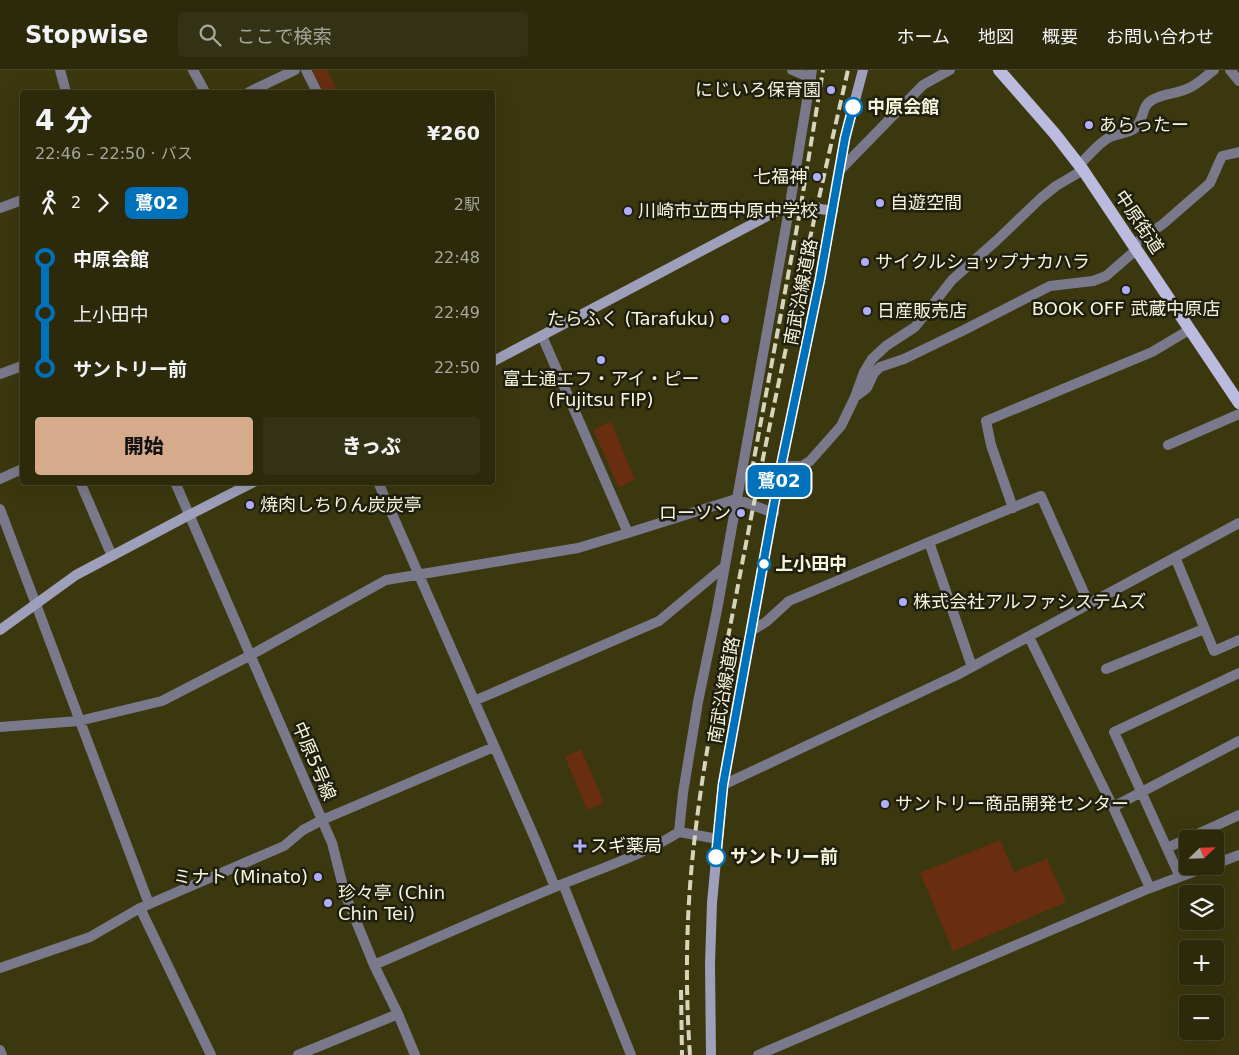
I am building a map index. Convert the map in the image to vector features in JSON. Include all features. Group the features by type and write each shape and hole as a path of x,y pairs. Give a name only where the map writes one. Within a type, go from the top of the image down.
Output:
{"main road":[{"name":"中原街道","path":"999,70 1055,134 1081,168 1239,403"}],"street":[{"path":"60,70 65,90"},
{"path":"193,70 204,90"},
{"path":"253,90 295,70"},
{"path":"306,70 316,90"},
{"path":"679,832 690,747 790,204 812,74 792,70"},
{"name":"南武沿線道路","path":"711,1055 710,955 712,903 723,785 774,513 781,466 820,279 845,138 863,70"},
{"path":"841,169 923,85 950,70"},
{"path":"781,466 802,466 810,461 841,426 855,397 864,372 872,359 886,346 915,327 952,280 1041,198 1081,168 1103,141 1112,136 1124,134 1136,127 1144,117 1143,110 1150,100 1191,87 1214,70"},
{"path":"1230,70 1239,81"},
{"path":"855,397 867,388 874,372 880,367 964,330 1050,286 1093,281 1106,276 1135,247 1210,183 1222,156 1239,152"},
{"path":"0,208 20,201"},
{"path":"495,360 790,204 833,212"},
{"path":"1013,508 991,445 986,421 1152,352 1189,330"},
{"path":"542,336 628,534"},
{"path":"0,374 20,367"},
{"path":"1168,445 1239,414"},
{"path":"0,480 20,470"},
{"path":"81,485 112,556"},
{"name":"中原5号線","path":"176,485 332,843 345,894 374,965 398,1014 415,1055"},
{"path":"0,630 76,575 248,485"},
{"path":"379,485 494,747 559,886 631,1055"},
{"path":"751,631 766,622 789,601 1041,496 1089,604"},
{"path":"0,727 79,721 162,701 251,655 386,580 578,548 736,499 774,513"},
{"path":"0,509 145,906 211,1055"},
{"path":"723,785 972,667 1239,523"},
{"path":"929,542 972,667"},
{"path":"1175,557 1214,651 1239,640"},
{"path":"474,701 659,621 724,567"},
{"path":"1106,669 1204,629"},
{"path":"1030,637 1114,807 1150,888"},
{"path":"1180,877 1114,732 1239,672"},
{"path":"1114,807 1239,742"},
{"path":"0,968 90,937 145,906 284,846 303,830 322,820 494,747"},
{"path":"1168,848 1239,815"},
{"path":"374,965 559,886 626,860 656,846 679,832 718,839"},
{"path":"1224,861 1239,855"},
{"path":"758,1055 1150,888 1185,875"},
{"path":"298,1055 398,1014"},
{"path":"0,1050 2,1055"}],"shaded area":[{"path":"312,70 327,70 337,90 322,90"},
{"path":"611,422 635,479 619,488 593,429"},
{"path":"581,749 604,803 587,810 565,757"},
{"path":"1000,840 1014,872 1047,859 1066,902 953,951 920,873"}],"railway":[{"path":"749,486 800,211 823,70"},
{"path":"690,1055 687,1002 689,896 707,751 775,398 848,70"},
{"path":"681,990 682,1055"}],"bus line":[{"name":"鷺02","path":"716,857 723,785 774,513 781,466 820,279 845,138 853,107"}],"place":[{"name":"にじいろ保育園","path":"831,90"},
{"name":"中原会館","path":"853,107"},
{"name":"あらったー","path":"1089,125"},
{"name":"七福神","path":"817,177"},
{"name":"自遊空間","path":"880,203"},
{"name":"川崎市立西中原中学校","path":"628,211"},
{"name":"サイクルショップナカハラ","path":"865,262"},
{"name":"BOOK OFF 武蔵中原店","path":"1126,290"},
{"name":"日産販売店","path":"867,311"},
{"name":"たらふく (Tarafuku)","path":"725,319"},
{"name":"富士通エフ・アイ・ピー (Fujitsu FIP)","path":"601,360"},
{"name":"焼肉しちりん炭炭亭","path":"250,505"},
{"name":"ローソン","path":"741,513"},
{"name":"上小田中","path":"764,564"},
{"name":"株式会社アルファシステムズ","path":"903,602"},
{"name":"サントリー商品開発センター","path":"885,804"},
{"name":"スギ薬局","path":"580,846"},
{"name":"サントリー前","path":"716,857"},
{"name":"ミナト (Minato)","path":"318,877"},
{"name":"珍々亭 (Chin Chin Tei)","path":"328,903"}]}
